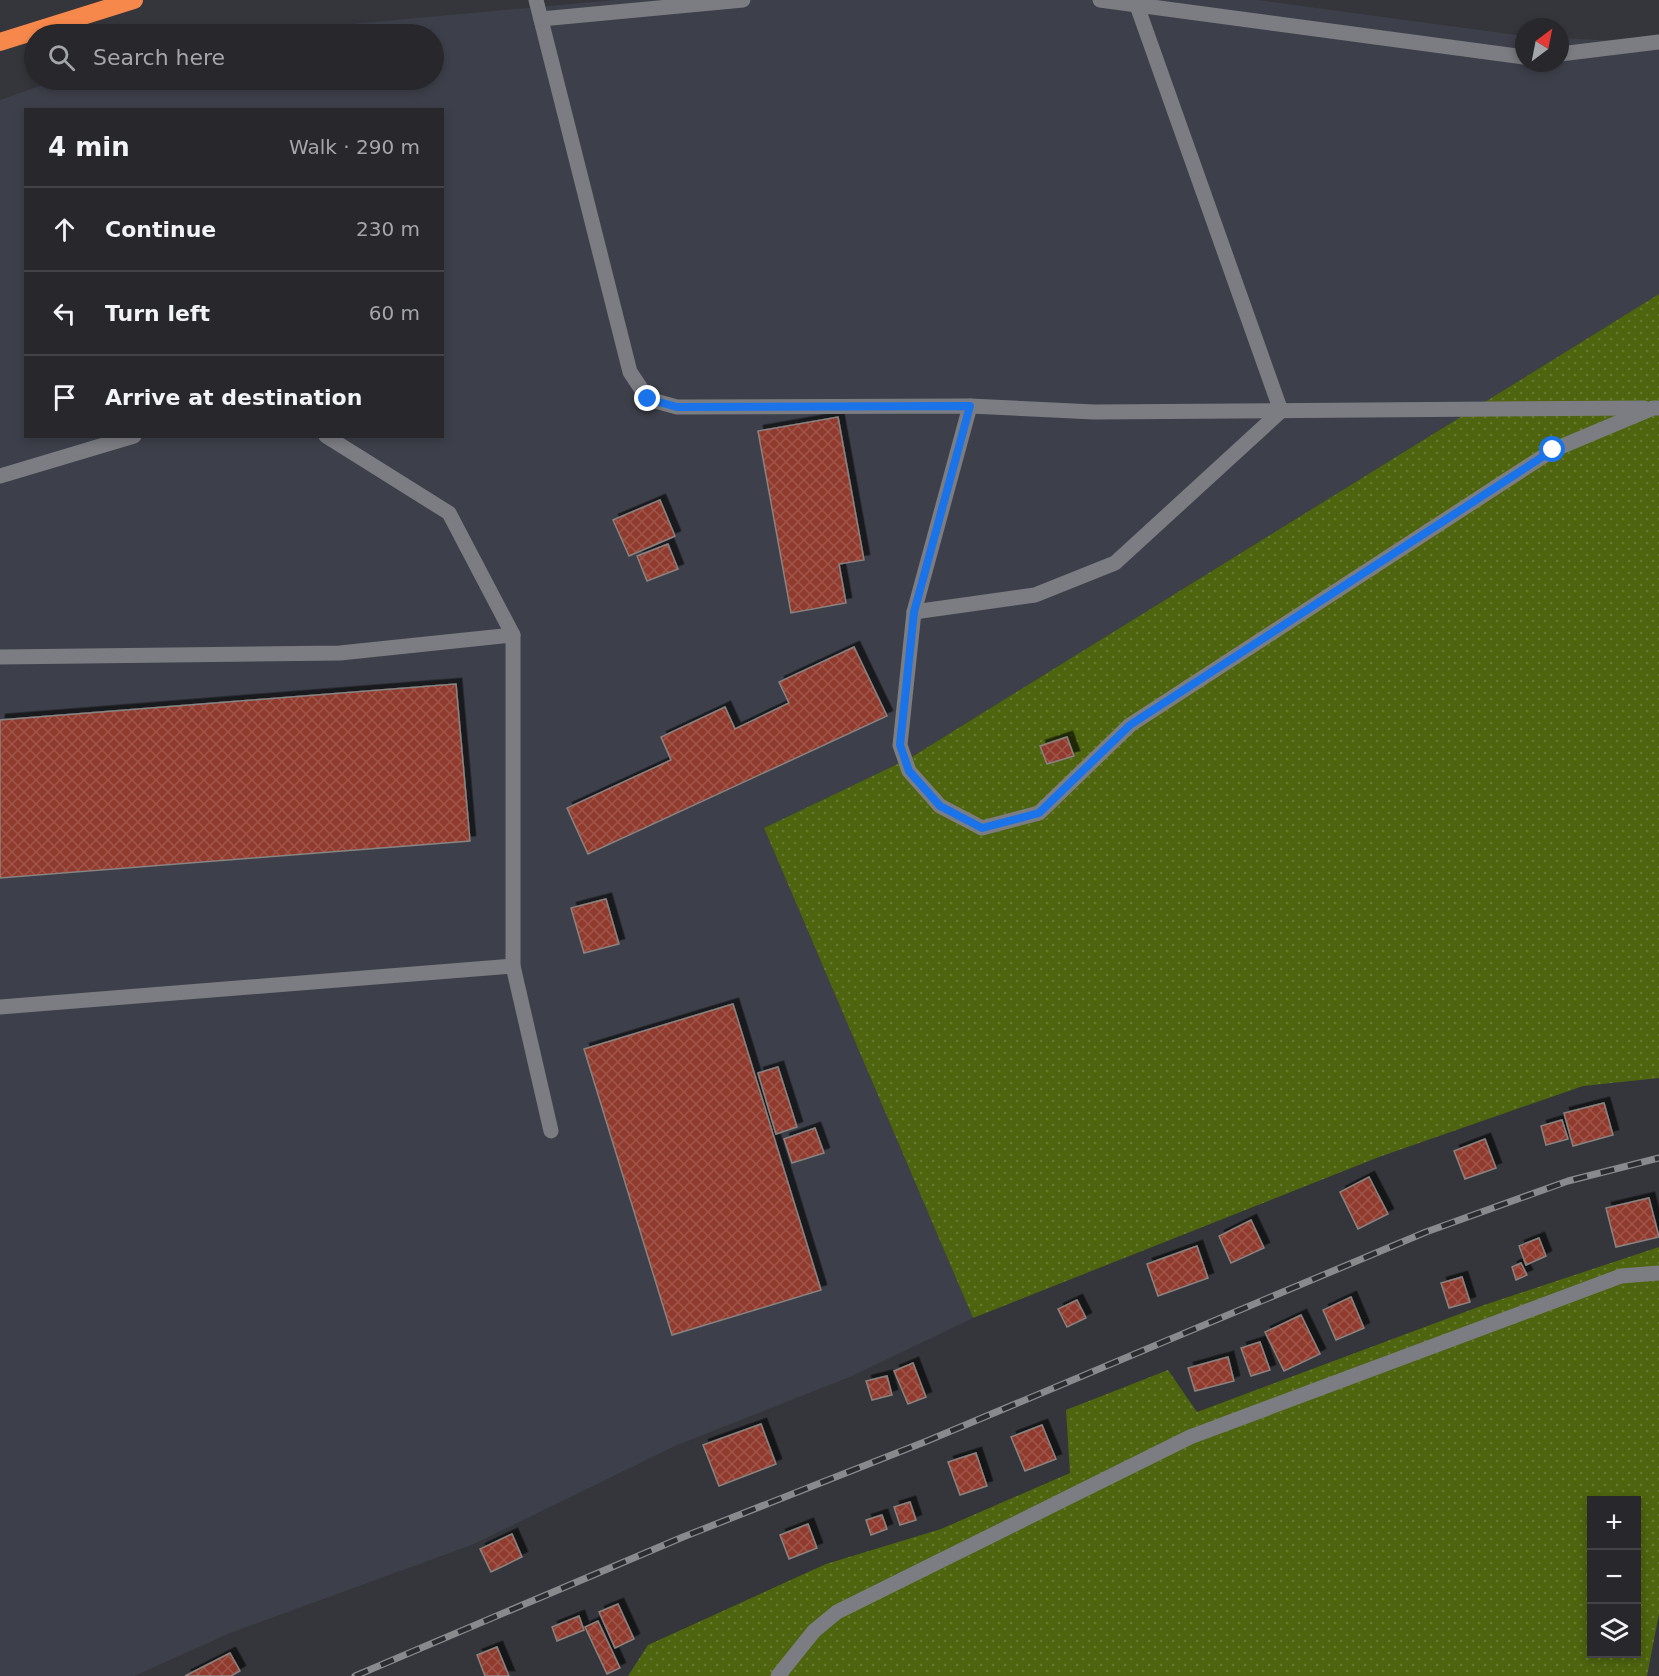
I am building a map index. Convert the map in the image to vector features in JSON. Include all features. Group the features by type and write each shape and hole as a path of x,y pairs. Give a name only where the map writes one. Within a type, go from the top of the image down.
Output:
{"highway":[{"path":"57,24 134,0"},
{"path":"0,42 24,34"}],"street":[{"path":"536,0 630,372 648,399 677,407 970,406 1094,412 1656,408"},
{"path":"540,19 743,0"},
{"path":"1100,0 1136,2 1515,56"},
{"path":"1136,2 1281,411"},
{"path":"1569,53 1659,42"},
{"path":"970,406 914,612 900,745 909,771 940,806 982,828 1039,813 1140,719 1553,450 1656,408"},
{"path":"914,612 1035,595 1115,563 1281,411"},
{"path":"0,476 127,438"},
{"path":"329,438 448,513 513,635 513,966 551,1131"},
{"path":"0,657 340,653 513,635"},
{"path":"0,1007 513,966"},
{"path":"778,1676 814,1631 837,1612 1190,1437 1621,1276 1659,1273"}],"shaded area":[{"path":"615,0 1257,0 1515,35 1515,72 1569,72 1569,38 1659,43 1659,294 910,758 764,828 973,1318 852,1376 675,1446 474,1544 230,1633 134,1676 0,1676 0,100 28,90 444,90 444,24 353,24"}],"green space":[{"path":"1659,294 1659,1078 1583,1086 1379,1157 973,1318 764,828 910,758"},
{"path":"1659,1247 1659,1614 1647,1676 628,1676 648,1645 826,1564 941,1529 1070,1473 1066,1410 1168,1370 1197,1412 1481,1306"}],"building":[{"path":"838,417 864,560 839,564 846,603 791,613 758,431"},
{"path":"660,500 675,536 629,556 613,520"},
{"path":"668,544 678,569 647,581 637,556"},
{"path":"854,647 887,716 588,854 567,808 671,760 661,737 725,707 735,729 789,703 779,682"},
{"path":"456,684 470,841 0,878 0,720"},
{"path":"1067,737 1074,756 1047,764 1040,746"},
{"path":"606,899 619,944 584,953 571,908"},
{"path":"733,1004 821,1290 672,1335 584,1049"},
{"path":"778,1067 797,1127 776,1134 758,1073"},
{"path":"1604,1103 1613,1135 1573,1146 1564,1113"},
{"path":"1562,1120 1568,1139 1546,1145 1541,1126"},
{"path":"815,1128 824,1153 792,1163 784,1139"},
{"path":"1485,1139 1496,1168 1465,1179 1454,1151"},
{"path":"1369,1177 1388,1214 1358,1229 1340,1192"},
{"path":"1649,1198 1659,1237 1616,1247 1606,1208"},
{"path":"1251,1220 1264,1248 1231,1263 1219,1236"},
{"path":"1539,1238 1546,1256 1526,1265 1519,1246"},
{"path":"1197,1246 1208,1278 1158,1296 1147,1264"},
{"path":"1521,1263 1527,1275 1516,1280 1512,1267"},
{"path":"1462,1277 1470,1302 1449,1308 1441,1283"},
{"path":"1351,1297 1364,1328 1336,1340 1323,1310"},
{"path":"1077,1300 1086,1318 1067,1327 1058,1309"},
{"path":"1301,1315 1320,1354 1284,1371 1265,1332"},
{"path":"1260,1342 1270,1370 1251,1376 1241,1348"},
{"path":"1228,1357 1234,1381 1195,1391 1188,1368"},
{"path":"913,1363 926,1397 908,1404 894,1371"},
{"path":"887,1376 892,1395 872,1400 866,1381"},
{"path":"761,1424 776,1464 719,1486 703,1445"},
{"path":"1042,1425 1056,1459 1025,1471 1011,1437"},
{"path":"976,1453 987,1486 960,1495 948,1462"},
{"path":"910,1502 916,1520 900,1525 894,1507"},
{"path":"882,1515 887,1529 871,1535 866,1520"},
{"path":"808,1524 817,1548 789,1559 780,1535"},
{"path":"512,1534 522,1557 491,1572 480,1549"},
{"path":"618,1604 634,1639 615,1648 599,1612"},
{"path":"579,1616 584,1630 557,1641 552,1627"},
{"path":"598,1621 620,1668 607,1674 585,1627"},
{"path":"497,1647 509,1676 485,1676 477,1655"},
{"path":"230,1653 240,1671 231,1676 185,1676"}],"railway":[{"path":"355,1676 683,1537 927,1441 1426,1232 1568,1181 1659,1158"}],"route":[{"path":"648,399 677,407 970,406 914,612 900,745 909,771 940,806 982,828 1039,813 1130,725 1553,450"}]}
